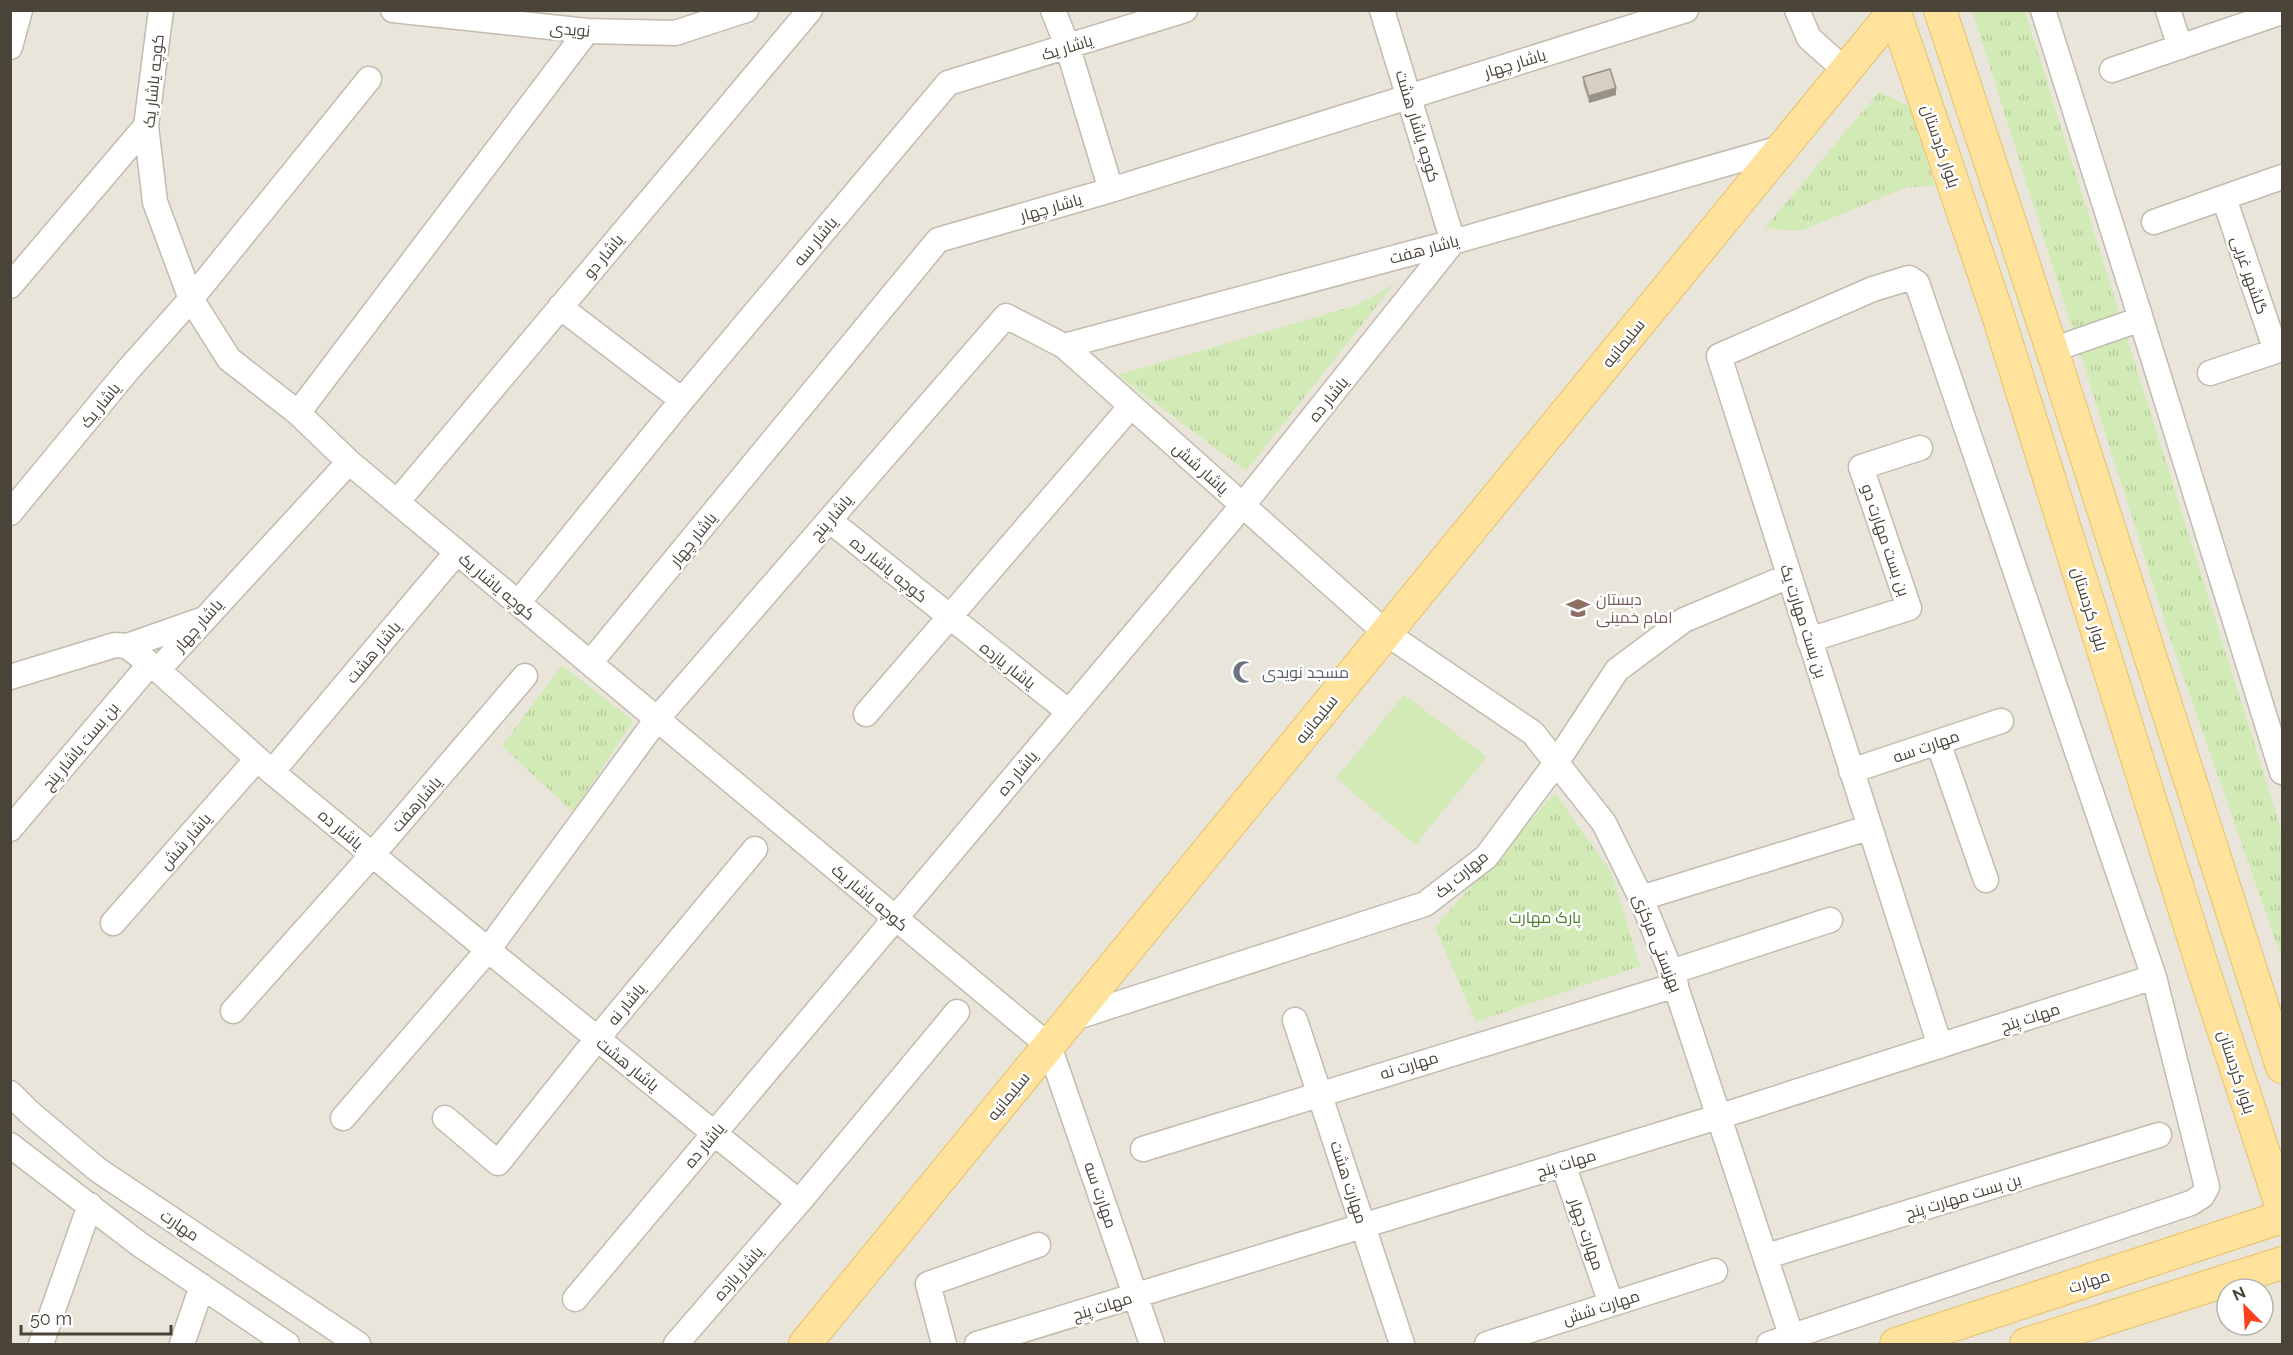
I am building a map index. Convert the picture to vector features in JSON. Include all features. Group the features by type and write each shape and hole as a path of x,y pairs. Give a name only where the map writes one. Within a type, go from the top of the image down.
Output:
{"main road":[{"path":"1940,10 2283,1067"},
{"name":"سلیمانیه","path":"805,1344 1895,11"},
{"name":"بلوار کردستان","path":"1895,11 1997,312 2201,962 2283,1208"},
{"name":"مهارت","path":"1896,1344 2283,1217"},
{"path":"2026,1344 2283,1263"}],"street":[{"path":"10,46 20,10"},
{"name":"کوچه یاشار یک","path":"161,10 146,126 155,202 191,298 228,359 298,413 349,462 1049,1046"},
{"name":"نویدی","path":"393,10 587,31 675,33 746,10"},
{"name":"یاشار دو","path":"397,502 810,10"},
{"path":"1053,10 1068,48 1111,190"},
{"name":"یاشار یک","path":"948,83 1068,48 1185,10"},
{"name":"کوچه یاشار هشت","path":"1382,10 1453,242"},
{"name":"یاشار چهار","path":"590,663 938,240 1111,190 1686,10"},
{"path":"1797,10 1809,38 1846,71"},
{"path":"2043,10 2283,772"},
{"path":"2168,10 2180,47"},
{"path":"2112,70 2283,12"},
{"path":"298,413 587,31"},
{"name":"یاشار یک","path":"10,513 128,370 191,298 369,79"},
{"name":"یاشار سه","path":"518,603 682,400 948,83"},
{"path":"10,286 146,126"},
{"name":"یاشار هفت","path":"1064,346 1453,242 1784,147"},
{"path":"2154,222 2283,177"},
{"name":"گلشهر غربی","path":"2224,198 2280,350"},
{"name":"یاشار ده","path":"575,1299 1243,505 1453,242"},
{"name":"بن بست مهارت یک","path":"1940,1046 1868,828 1719,356 1873,289 1909,278 1917,283 2154,977"},
{"path":"560,307 682,400"},
{"name":"یاشار شش","path":"1006,316 1064,346 1386,633"},
{"name":"یاشار پنج","path":"657,718 1006,316"},
{"path":"2052,350 2141,319"},
{"path":"2210,373 2280,350"},
{"path":"866,714 1131,406"},
{"name":"بن بست مهارت دو","path":"1809,640 1909,608 1861,467 1920,448"},
{"name":"یاشار چهار","path":"154,667 202,620 349,462"},
{"name":"کوچه یاشار ده","path":"829,520 948,618"},
{"name":"یاشار هشت","path":"265,765 457,552"},
{"name":"مهارت یک","path":"1071,1019 1425,904 1486,857 1556,763 1617,670 1684,620 1789,576"},
{"name":"یاشار یازده","path":"948,618 1069,712"},
{"path":"10,677 115,645 127,646 202,620"},
{"name":"بهزیستی مرکزی","path":"1386,633 1533,734 1604,823 1641,898 1674,978 1767,1256 1785,1342"},
{"path":"127,646 265,765"},
{"name":"بن بست یاشار پنج","path":"10,829 154,667"},
{"name":"یاشارهفت","path":"233,1011 372,855 525,676"},
{"path":"343,1118 488,950 657,718"},
{"name":"مهارت سه","path":"1851,771 2001,721"},
{"path":"1938,742 1986,880"},
{"name":"یاشار ده","path":"265,765 488,950"},
{"name":"یاشار شش","path":"112,923 265,765"},
{"path":"1641,898 1868,828"},
{"name":"یاشار نه","path":"446,1118 498,1163 597,1039 755,849"},
{"name":"مهارت نه","path":"1143,1149 1674,978 1830,920"},
{"name":"یاشار هشت","path":"488,950 799,1202"},
{"path":"1785,1342 2191,1203 2202,1196 2207,1187 2154,977"},
{"name":"مهات پنج","path":"977,1344 1721,1116 2154,977"},
{"path":"799,1202 957,1012"},
{"name":"مهارت هشت","path":"1295,1020 1402,1344"},
{"name":"مهارت سه","path":"1049,1046 1152,1344"},
{"name":"مهارت","path":"10,1093 98,1170 358,1344"},
{"name":"بن بست مهارت پنج","path":"1767,1256 2159,1135"},
{"path":"10,1145 139,1244 287,1344"},
{"name":"مهارت چهار","path":"1563,1164 1611,1304"},
{"name":"یاشار یازده","path":"676,1344 799,1202"},
{"path":"41,1344 90,1205"},
{"path":"944,1344 928,1291 928,1284 1038,1245"},
{"name":"مهارت شش","path":"1487,1344 1715,1271"},
{"path":"182,1344 202,1286"}],"shaded area":[{"path":"10,11 2282,11 2282,1344 11,1344"}],"green space":[{"path":"1972,10 2025,12 2282,832 2282,959 2171,641"},
{"path":"1879,92 1909,106 1935,186 1908,187 1800,231 1765,228"},
{"path":"1394,284 1246,471 1118,375 1357,305"},
{"path":"562,665 633,721 573,812 502,746"},
{"path":"1404,695 1487,757 1415,845 1336,778"},
{"name":"پارک مهارت","path":"1555,793 1611,872 1640,966 1476,1022 1435,927"}],"building":[{"path":"1610,69 1616,88 1589,96 1583,77"}],"place":[{"name":"دبستان امام خمینی","path":"1578,608"},
{"name":"مسجد نویدی","path":"1244,672"}]}
